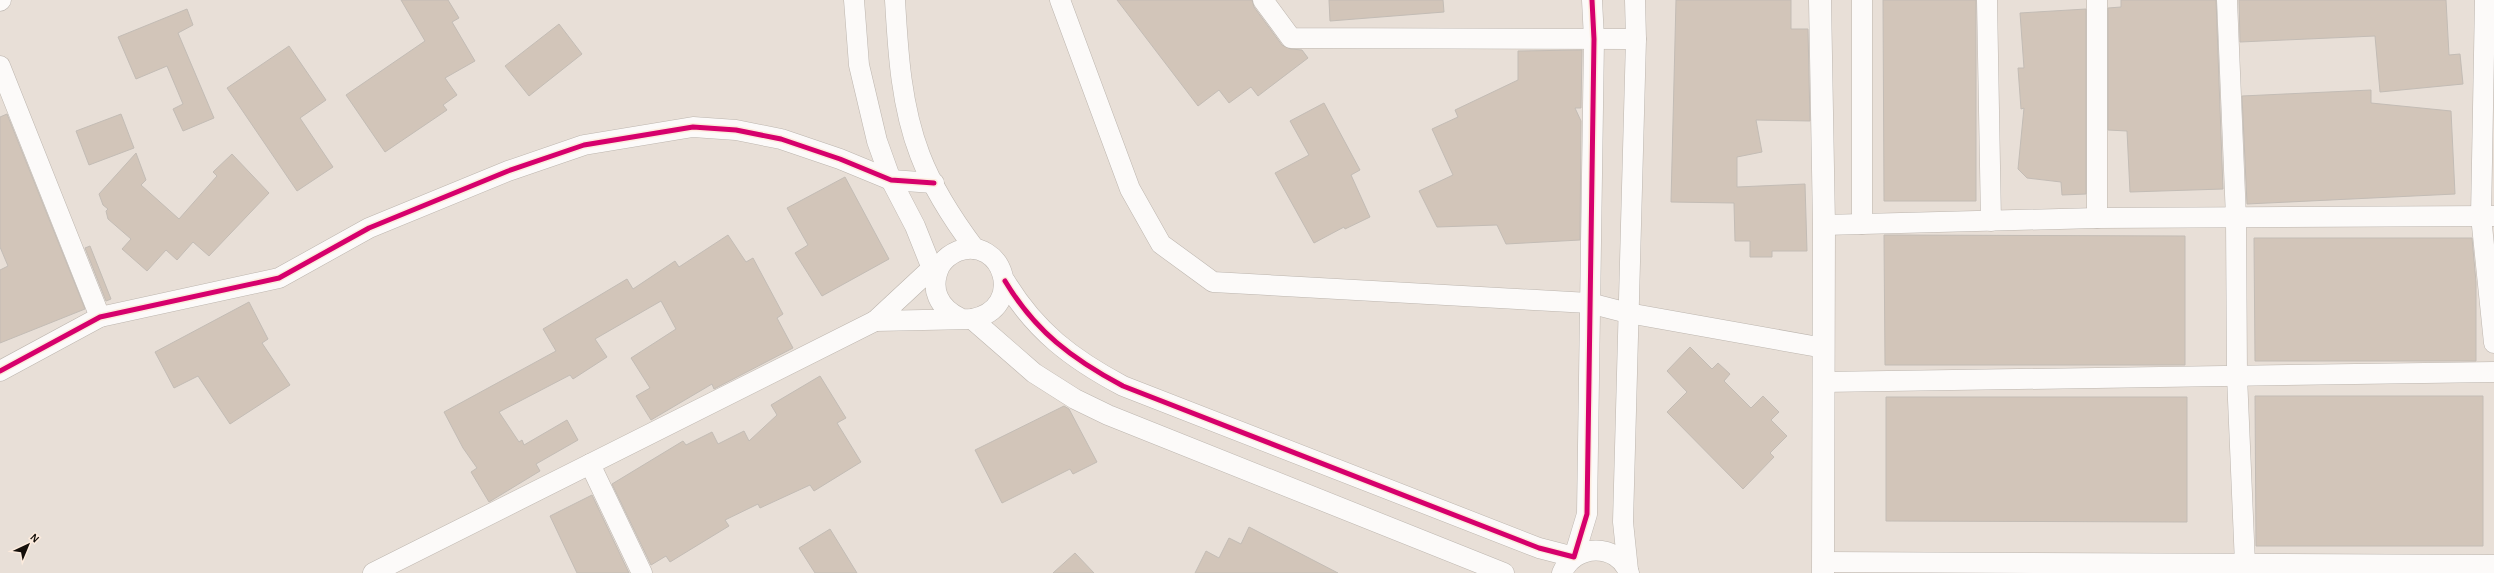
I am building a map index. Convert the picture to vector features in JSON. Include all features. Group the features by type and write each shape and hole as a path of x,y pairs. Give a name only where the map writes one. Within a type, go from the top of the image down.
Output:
{"main road":[{"path":"1820,0 1824,225 1823,568"}],"street":[{"path":"854,0 859,65 877,141 891,180 937,268 937,297 942,306 966,319 1034,373 1075,399 1108,415 1504,573"},
{"path":"895,0 899,65 920,155 951,217 975,250"},
{"path":"1263,0 1291,38 1636,39"},
{"path":"1574,557 1587,514 1594,39 1592,0"},
{"path":"1629,572 1623,522 1636,39 1635,0"},
{"path":"1862,0 1862,224"},
{"path":"1987,0 1991,221"},
{"path":"2097,0 2097,218"},
{"path":"2227,0 2236,218 2237,376 2245,564"},
{"path":"2485,0 2487,216 2494,344"},
{"path":"1066,3 1130,189 1161,244 1213,282 1590,303 1628,312 1824,348"},
{"path":"0,66 100,317"},
{"path":"0,372 100,317 280,278 369,228 508,170 592,144 693,127 736,130 789,141 840,159 891,180 934,183"},
{"path":"1824,225 2097,218 2487,216"},
{"path":"373,573 875,321 952,254 963,250 975,250 986,253 995,260 1002,270 1004,281 1002,298 992,311 982,317 966,319 875,321"},
{"path":"1004,281 1035,324 1057,344 1091,369 1123,386 1539,548 1574,557"},
{"path":"1823,382 2494,372"},
{"path":"590,464 642,573"},
{"path":"1562,573 1565,566 1574,557 1585,551 1604,552 1621,560 1629,572"},
{"path":"1823,568 2245,564 2494,565"}],"building":[{"path":"401,0 448,0 459,18 452,22 475,61 445,78 457,95 443,105 447,110 385,152 346,95 425,41"},
{"path":"1117,0 1252,0 1254,7 1282,45 1291,49 1302,50 1308,58 1258,96 1251,87 1229,103 1219,90 1198,106"},
{"path":"1329,0 1443,0 1444,12 1330,21"},
{"path":"1676,0 1791,0 1791,29 1808,29 1810,121 1756,120 1762,152 1737,157 1737,187 1805,184 1807,251 1772,251 1772,257 1750,257 1750,241 1735,241 1734,203 1671,202"},
{"path":"1883,0 1976,0 1976,201 1884,201"},
{"path":"2121,0 2216,0 2223,189 2130,192 2127,131 2108,130 2108,8 2121,7"},
{"path":"2239,0 2446,0 2449,55 2460,54 2463,84 2380,92 2375,36 2240,42"},
{"path":"187,9 193,25 178,33 214,118 183,131 173,109 183,104 167,66 136,79 118,37"},
{"path":"2086,9 2086,194 2062,195 2061,182 2027,178 2018,169 2024,108 2021,109 2018,68 2024,68 2020,13"},
{"path":"559,24 582,54 529,96 505,66"},
{"path":"289,46 326,100 300,118 333,167 297,191 227,88"},
{"path":"1582,50 1581,108 1575,108 1581,121 1580,240 1506,244 1497,225 1437,227 1419,191 1453,175 1432,129 1458,117 1455,110 1518,80 1518,51"},
{"path":"2371,90 2371,103 2451,111 2455,194 2247,204 2242,96"},
{"path":"1324,103 1360,170 1351,175 1370,217 1345,229 1344,227 1314,243 1275,173 1309,155 1290,121"},
{"path":"7,114 85,309 0,343 0,270 8,266 0,247 0,117"},
{"path":"121,114 134,148 89,165 76,131"},
{"path":"136,153 146,180 141,185 179,219 217,176 213,172 232,154 269,193 209,256 193,242 177,260 166,250 147,271 122,249 131,239 108,219 106,211 108,209 103,205 99,194"},
{"path":"845,177 889,259 822,296 795,253 808,245 787,208"},
{"path":"728,235 746,262 753,258 783,314 777,318 793,348 714,389 712,384 651,420 636,396 650,388 631,358 676,329 661,301 595,339 607,357 573,379 570,375 499,412 519,442 522,440 524,445 567,420 578,440 536,464 540,471 489,502 471,472 477,468 463,448 444,412 556,351 543,329 627,279 633,289 675,261 679,267"},
{"path":"1884,235 2185,236 2185,365 1885,365"},
{"path":"2254,238 2472,238 2476,282 2476,361 2255,361"},
{"path":"90,246 111,299 106,301 85,248"},
{"path":"249,302 268,339 262,343 290,385 230,424 198,376 174,388 155,352"},
{"path":"1690,347 1712,369 1718,363 1730,374 1724,381 1751,408 1763,396 1779,412 1771,420 1787,436 1770,453 1774,457 1743,489 1667,412 1687,392 1667,371"},
{"path":"820,376 846,418 837,423 861,462 814,491 810,485 760,508 758,504 725,520 729,526 670,562 666,556 651,565 612,484 683,441 686,445 712,432 718,444 744,431 749,441 777,415 771,405"},
{"path":"2255,396 2483,396 2483,546 2256,546"},
{"path":"1886,397 2187,397 2187,522 1886,521"},
{"path":"1064,406 1069,409 1097,462 1073,474 1070,469 1002,503 975,450"},
{"path":"592,495 629,573 577,573 550,516"},
{"path":"1249,527 1338,573 1195,573 1206,551 1219,558 1229,538 1241,544"},
{"path":"830,529 857,573 815,573 799,548"},
{"path":"1075,553 1094,573 1053,573"}],"cycle path":[{"path":"1005,281 1029,315 1056,342 1087,365 1123,386 1539,548 1574,557 1587,514 1594,39 1592,0"},
{"path":"0,371 100,317 279,278 369,228 508,171 584,145 693,127 736,130 781,139 840,159 891,180 934,183"}]}
